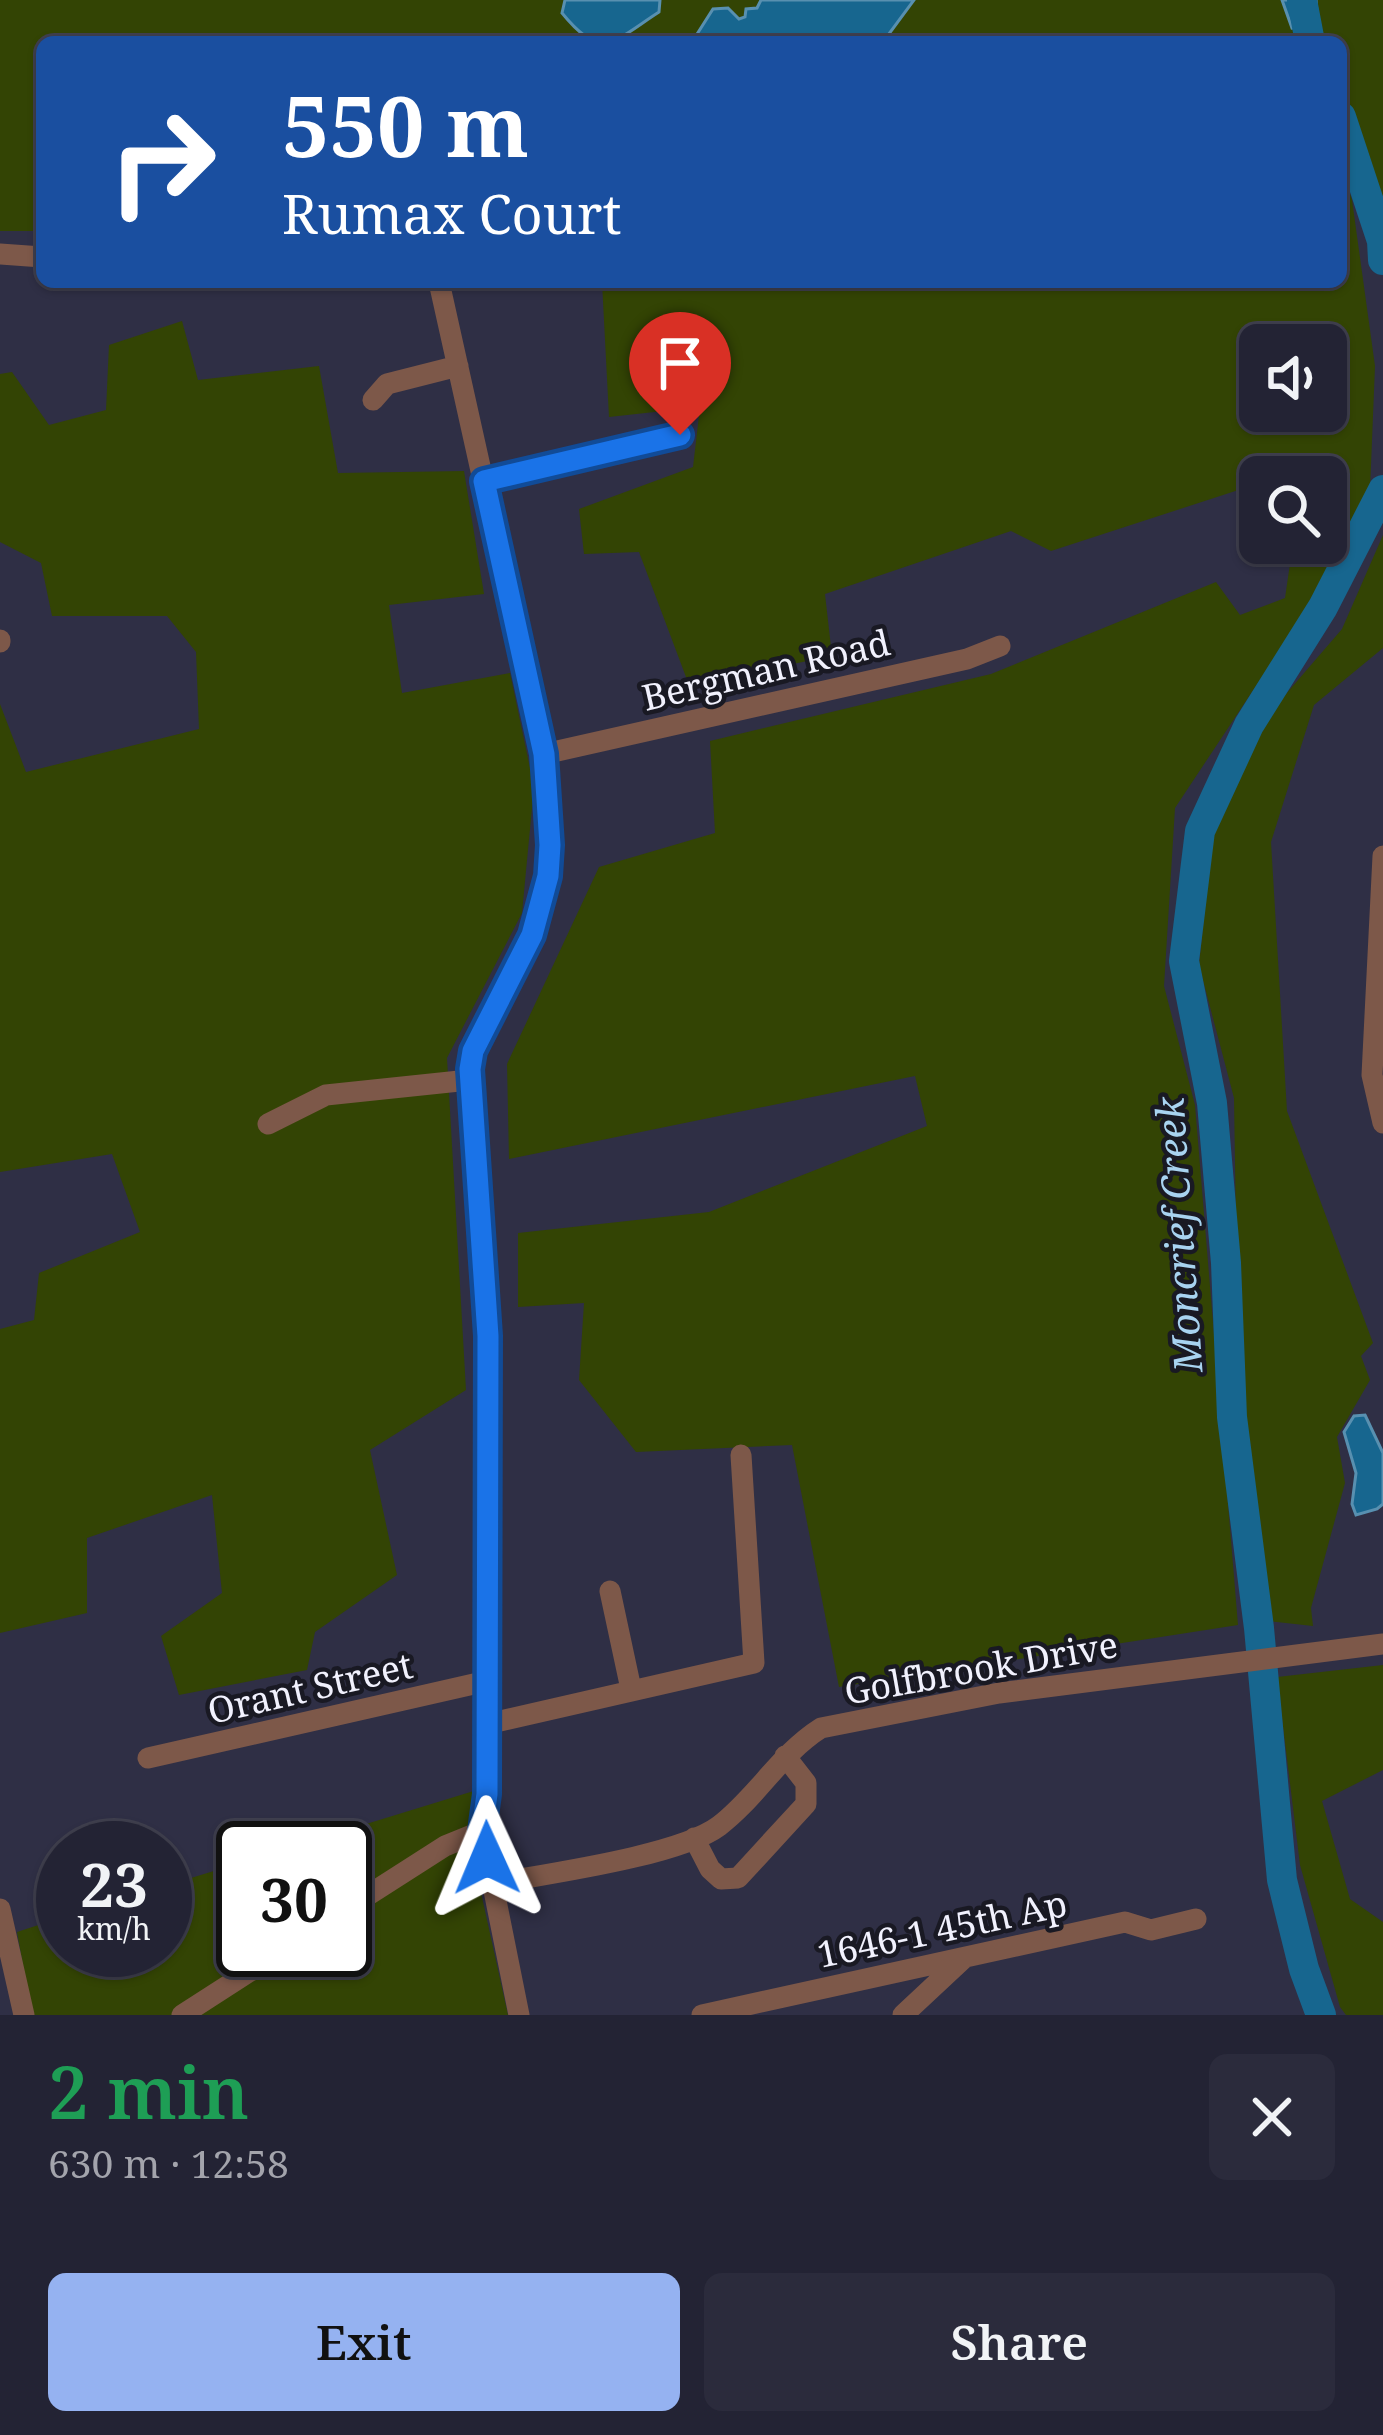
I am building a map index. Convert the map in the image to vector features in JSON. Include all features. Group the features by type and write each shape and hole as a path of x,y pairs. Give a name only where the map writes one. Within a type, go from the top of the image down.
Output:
{"street":[{"path":"0,254 36,257"},
{"path":"440,288 544,754 550,845 541,912 473,1051 469,1080 488,1336 488,1682 482,1831 519,2015"},
{"path":"373,400 387,384 458,366"},
{"path":"484,481 680,435"},
{"name":"Bergman Road","path":"544,754 967,658 1000,646"},
{"path":"1383,856 1372,1075 1383,1123"},
{"path":"268,1124 326,1095 469,1080"},
{"path":"487,1724 754,1663 741,1455"},
{"path":"610,1591 631,1689"},
{"name":"Golfbrook Drive","path":"492,1884 604,1863 694,1838 720,1825 785,1756 820,1728 999,1693 1383,1644"},
{"name":"Orant Street","path":"148,1758 488,1682"},
{"path":"694,1838 721,1880 738,1878 806,1804 806,1783 785,1756"},
{"path":"372,1893 445,1846 482,1831"},
{"path":"0,1909 24,2015"},
{"name":"1646-1 45th Ap","path":"702,2015 1126,1922 1151,1930 1196,1919"},
{"path":"903,2015 964,1958"},
{"path":"182,2015 242,1977"}],"green space":[{"path":"0,0 565,0 563,13 584,36 36,36 36,231 0,231"},
{"path":"660,0 761,0 739,19 713,9 696,36 621,36 658,12"},
{"path":"914,0 1282,0 1295,36 887,36"},
{"path":"1316,0 1383,0 1383,199 1347,103 1347,36 1323,36"},
{"path":"1347,185 1352,200 1375,366 1370,490 1347,532 1347,456 1239,456 1239,490 1051,551 1011,531 825,594 832,656 689,685 639,552 584,554 579,509 693,467 700,407 609,417 602,288 1347,288"},
{"path":"182,321 198,380 319,366 338,473 464,471 484,594 389,605 402,693 510,673 534,787 522,913 447,1058 466,1390 370,1450 397,1575 315,1632 307,1670 179,1695 161,1636 222,1593 212,1495 87,1538 87,1613 0,1633 0,1329 34,1320 39,1273 140,1232 112,1154 0,1172 0,704 26,772 199,729 196,652 167,616 52,616 41,563 0,542 0,374 12,372 49,425 106,410 109,345"},
{"path":"1383,535 1383,648 1314,705 1271,842 1287,1111 1373,1343 1361,1356 1370,1380 1337,1437 1345,1483 1311,1608 1313,1626 1268,1621 1239,1419 1234,1098 1199,965 1213,832 1273,709 1342,629"},
{"path":"1290,564 1330,564 1297,624 1175,808 1164,986 1195,1105 1238,1625 839,1687 792,1445 636,1452 579,1380 584,1303 518,1307 518,1233 709,1212 927,1126 915,1076 509,1159 507,1064 599,867 715,833 710,741 991,674 1216,582 1240,615 1285,598"},
{"path":"1383,1665 1383,1770 1322,1801 1350,1899 1383,1922 1383,2015 1346,2015 1300,1865 1277,1677"},
{"path":"477,1790 474,1861 508,2015 32,2015 17,1932 36,1926 36,1977 192,1977 192,1878 216,1870 216,1977 372,1977 372,1822"}],"water":[{"path":"565,0 660,0 659,12 622,36 586,36 562,13"},
{"path":"761,0 914,0 887,36 696,36 713,9 728,8 739,19 745,17 746,9 757,8"},
{"path":"1282,0 1316,0 1318,25 1292,28"},
{"path":"1365,1415 1383,1453 1383,1504 1356,1515 1352,1504 1356,1473 1344,1432 1354,1416"}],"waterway":[{"name":"Moncrief Creek","path":"1302,0 1309,36"},
{"name":"Moncrief Creek","path":"1347,135 1382,241 1383,260"},
{"name":"Moncrief Creek","path":"1321,2015 1282,1880 1259,1628 1232,1417 1226,1263 1212,1103 1184,961 1200,831 1249,725 1323,607 1383,490"}],"route":[{"path":"487,1858 482,1831 487,1794 488,1336 469,1080 473,1051 541,912 550,845 544,754 484,481 680,435"}]}
